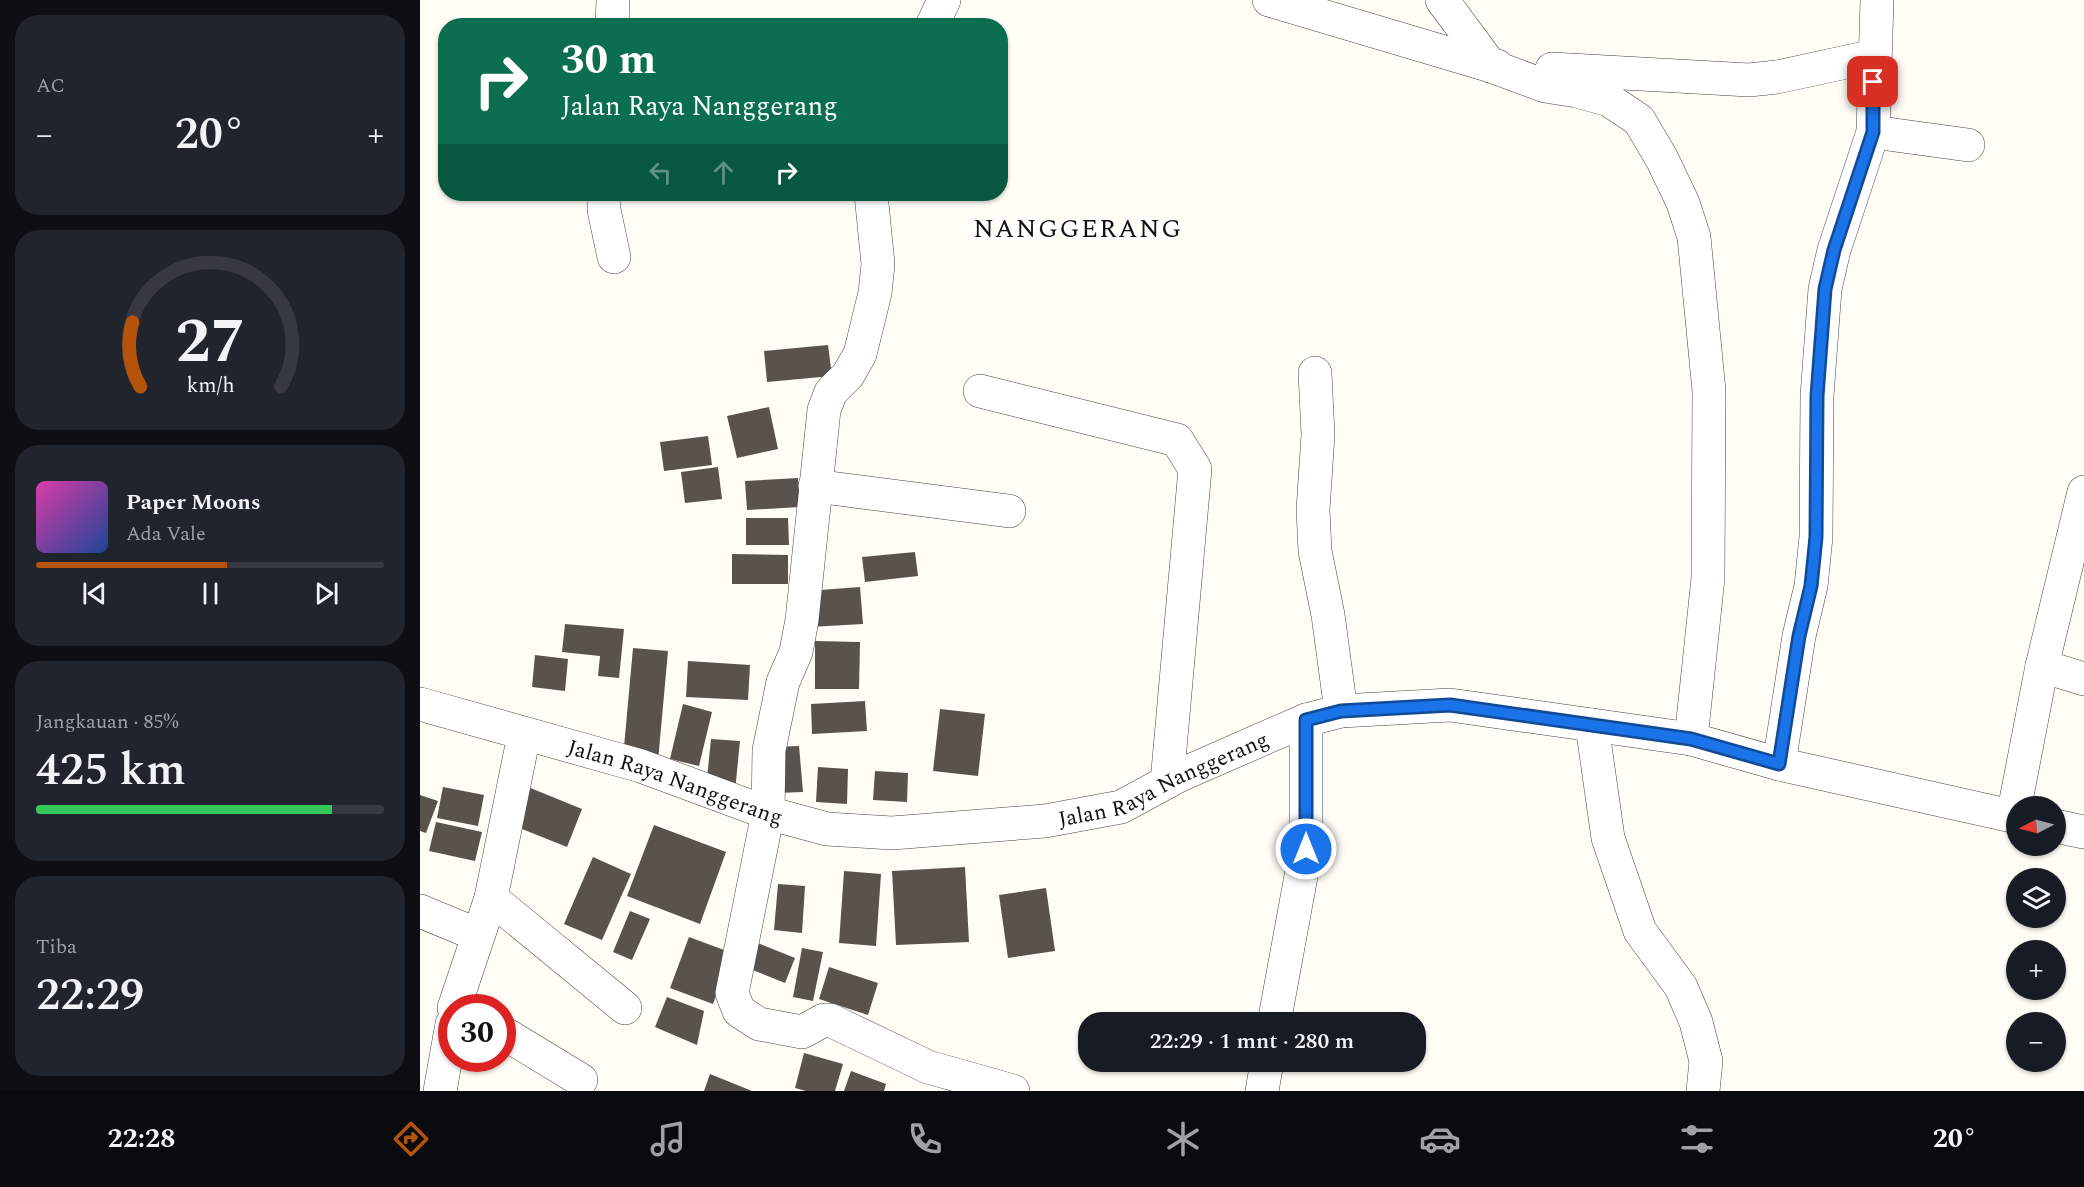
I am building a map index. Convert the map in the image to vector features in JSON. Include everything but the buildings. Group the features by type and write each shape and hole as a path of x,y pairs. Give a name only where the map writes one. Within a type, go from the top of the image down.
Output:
{"street":[{"path":"612,18 613,0"},
{"path":"936,18 944,0"},
{"path":"1269,0 1491,66 1545,86 1577,91 1609,100 1640,120 1683,203 1694,237 1709,391 1708,578 1691,739"},
{"path":"1442,0 1491,66"},
{"path":"1779,764 1799,636 1811,586 1816,537 1817,396 1825,289 1834,250 1873,132 1877,0"},
{"path":"1491,66 1749,80 1777,77 1874,56"},
{"path":"1873,132 1968,145"},
{"path":"604,201 614,257"},
{"path":"873,201 879,264 875,293 860,354 848,375 831,393 824,410 802,620 796,652 783,682 769,750 768,813 732,993 739,1011 759,1023 802,1032 824,1020 830,1020 928,1066 1013,1091"},
{"path":"1316,374 1318,435 1312,510 1315,552 1328,615 1341,711"},
{"path":"980,391 1178,440 1195,469 1167,782"},
{"path":"815,486 1009,511"},
{"path":"2019,796 2042,666 2084,492"},
{"path":"2042,666 2084,679"},
{"name":"Jalan Raya Nanggerang","path":"420,704 641,766 768,813 827,829 892,833 1045,821 1121,807 1167,782 1306,720 1341,711 1450,705 1691,739 1779,764 2006,815"},
{"path":"1277,1012 1306,849 1306,720"},
{"path":"1592,724 1608,838 1640,931 1682,987 1696,1022 1706,1061 1703,1091"},
{"path":"461,994 491,898 524,735"},
{"path":"2066,828 2084,832"},
{"path":"491,898 625,1008"},
{"path":"420,911 478,935"},
{"path":"516,1041 581,1080"},
{"path":"440,1091 444,1072"},
{"path":"1262,1091 1265,1072"}],"district":[{"name":"NANGGERANG","path":"1078,228"}],"route":[{"path":"1306,849 1306,720 1341,711 1450,705 1498,710 1691,739 1779,764 1788,697 1811,586 1816,537 1817,396 1825,289 1834,250 1873,132 1873,82"}]}
